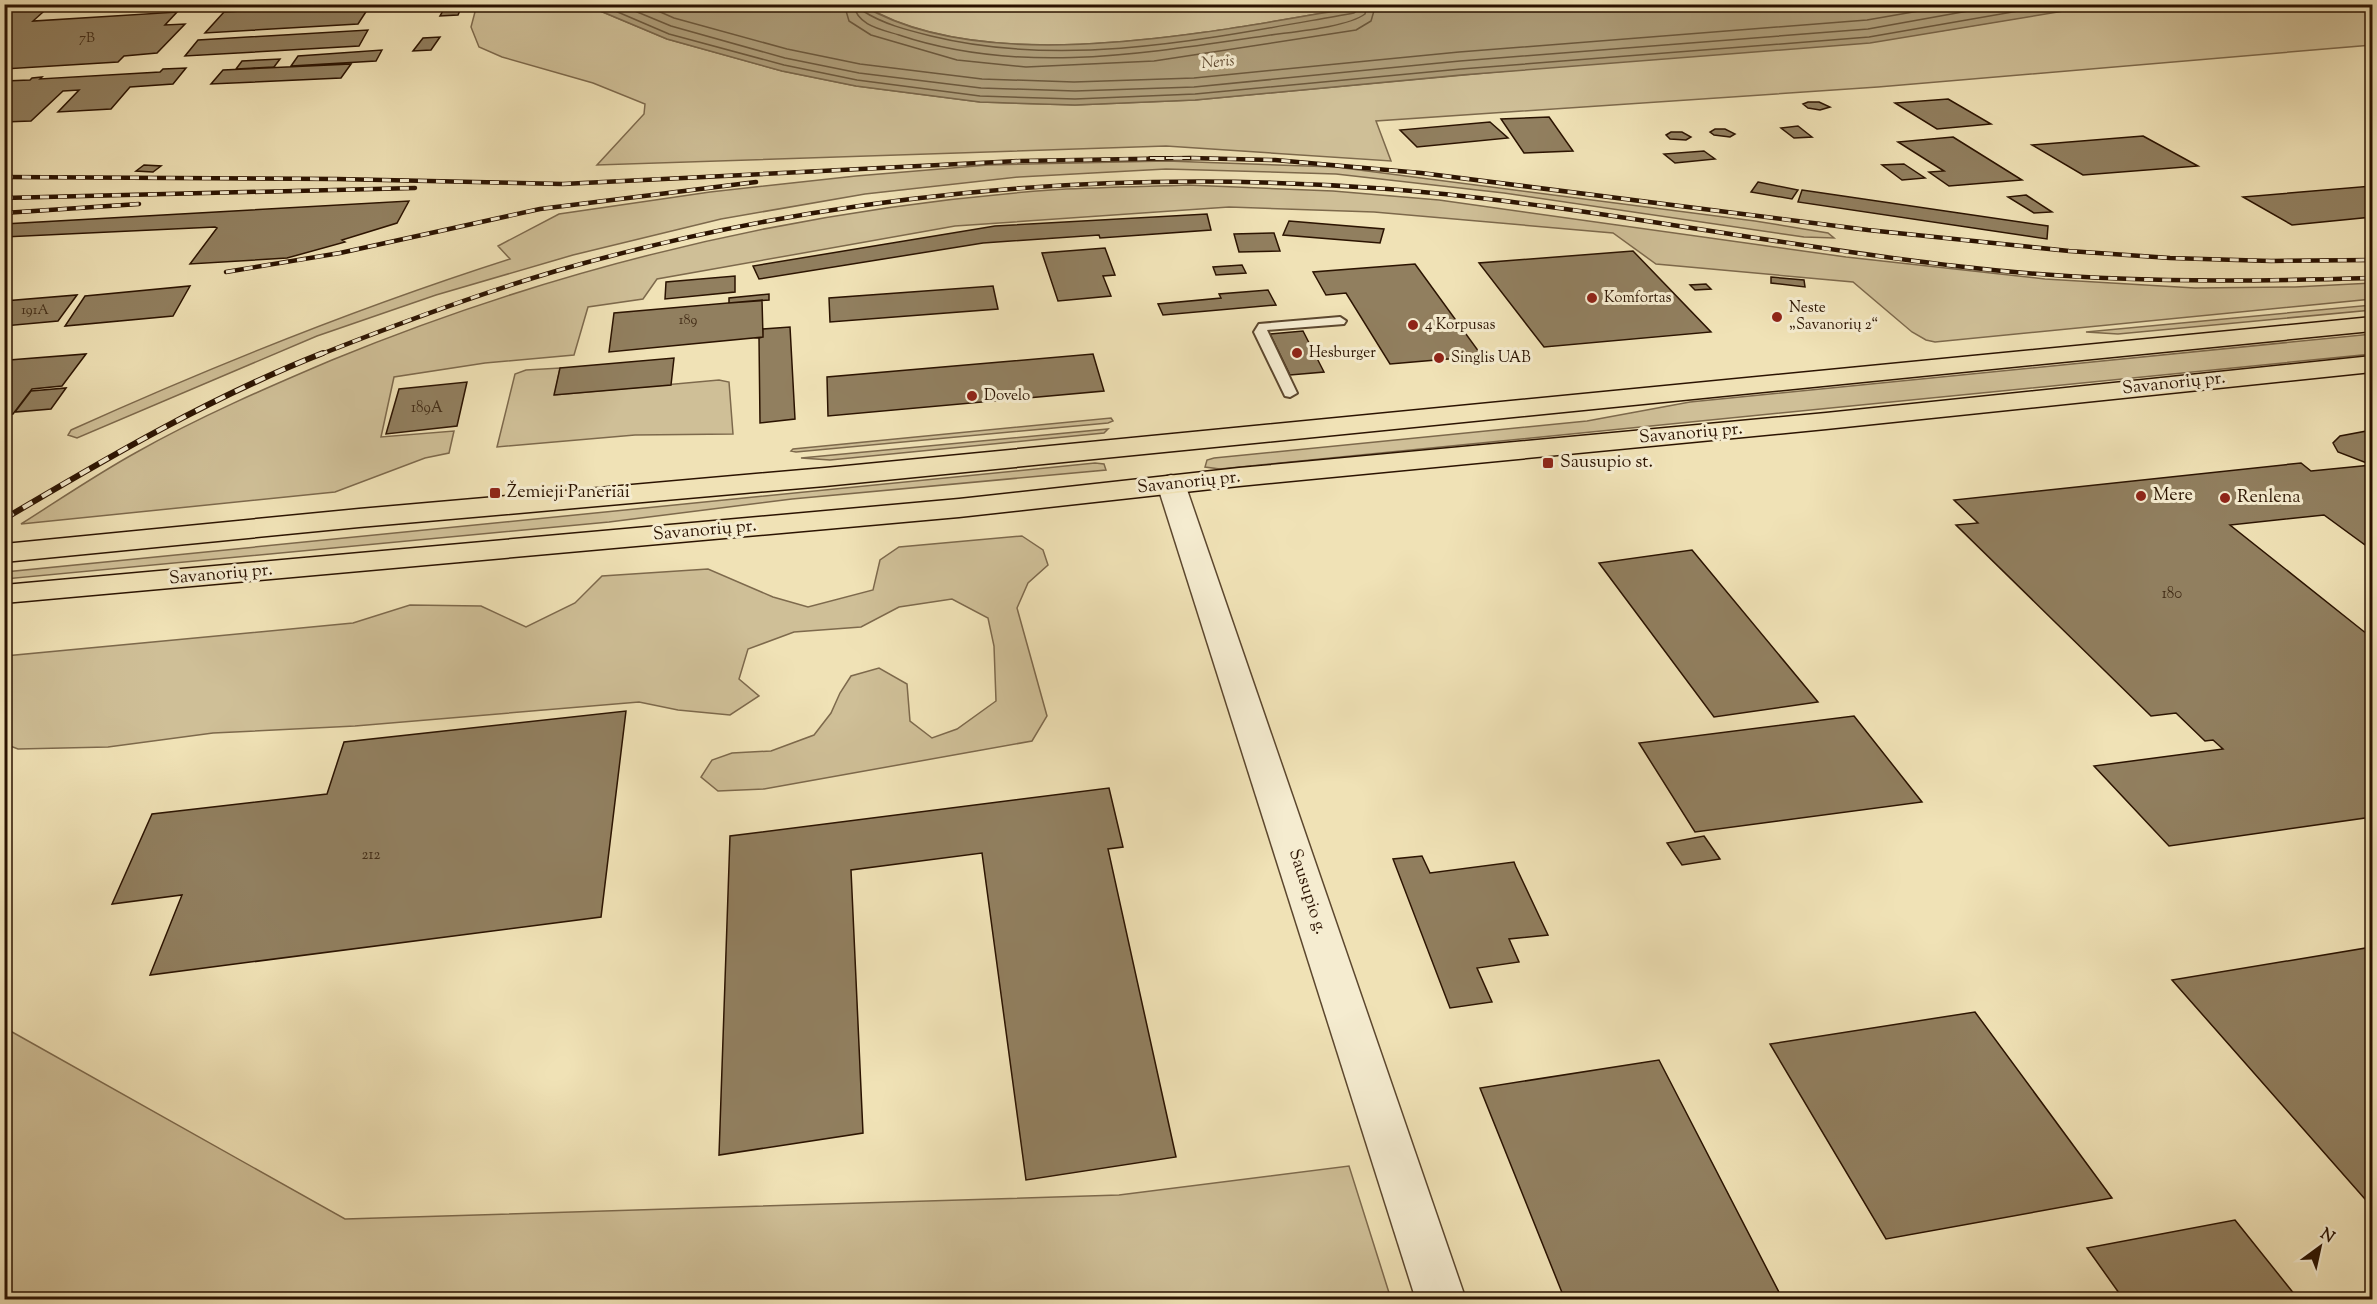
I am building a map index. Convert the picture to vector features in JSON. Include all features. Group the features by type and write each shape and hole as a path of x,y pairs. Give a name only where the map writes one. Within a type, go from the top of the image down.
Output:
{"highway":[{"path":"4,553 359,518 825,477 2373,324"},
{"name":"Savanorių pr.","path":"4,594 959,508 1171,484 1826,421 2373,364"},
{"path":"1157,444 1171,484"}],"street":[{"name":"Sausupio g.","path":"1171,484 1441,1299"}],"lane":[{"path":"1290,393 1260,332 1263,327 1340,321"}],"shaded area":[{"path":"2100,4 2372,5 2372,45 1878,87 1376,121 1391,161 1166,146 597,165 644,114 645,104 593,83 502,57 479,47 471,27 475,12 470,5 586,5 667,39 782,71 856,86 980,102 1075,105 1195,100 1940,31"},
{"path":"863,5 1370,5 1181,35 1111,42 1042,45 976,41 915,28"},
{"path":"1167,161 1336,167 1755,221 1828,233 1834,238 1804,237 1504,193 1336,174 1166,169 1019,177 865,194 721,219 573,255 436,295 317,336 77,438 68,435 71,430 125,406 288,338 454,277 510,259 498,246 559,214 710,192 856,176 988,165"},
{"path":"1187,185 1333,191 1439,200 1846,257 2045,279 2195,288 2295,287 2372,283 2372,299 1935,342 1912,332 1853,282 1656,264 1613,233 1374,212 1229,207 955,226 657,279 643,299 588,307 574,355 485,363 394,377 381,437 454,431 449,453 425,458 335,492 21,524 137,452 258,392 419,326 506,296 595,270 685,246 867,211 1051,190"},
{"path":"2372,305 2372,310 2118,334 2086,332"},
{"path":"2372,334 2372,354 1220,469 1205,467 1207,460 1214,458 1587,421 1690,402"},
{"path":"560,368 555,395 719,380 729,382 733,434 635,435 497,447 515,374 526,370"},
{"path":"1111,418 1113,421 1108,423 791,451 793,449"},
{"path":"1108,429 1104,433 830,460 801,458"},
{"path":"1095,463 1104,464 1106,470 792,499 609,522 5,579 5,572"},
{"path":"1022,536 1043,550 1048,565 1028,583 1017,608 1047,716 1032,741 764,789 718,791 701,777 712,760 732,753 771,751 814,735 831,713 851,676 879,668 907,684 910,721 932,738 957,729 996,701 994,646 988,618 952,599 899,607 861,627 794,632 748,649 739,679 759,696 730,715 678,710 639,702 355,726 213,733 108,747 18,749 5,744 5,656 353,623 410,605 481,606 526,627 575,603 602,576 708,569 773,597 808,607 873,590 880,560 899,547"},
{"path":"5,1028 345,1219 1119,1195 1349,1166 1391,1299 5,1299"}],"water":[{"name":"Neris","path":"586,5 862,5 915,28 976,41 1042,45 1111,42 1181,35 1370,5 2100,5 1870,43 1461,75 1195,100 1075,105 980,102 856,86 782,71 667,39"}],"building":[{"path":"4,4 52,4 33,21 177,12 165,25 185,24 157,53 124,56 118,62 4,69"},
{"path":"371,4 358,24 205,33 224,12"},
{"path":"461,8 458,15 440,16 444,9"},
{"path":"368,30 359,46 185,56 198,40"},
{"path":"440,37 431,50 413,51 423,38"},
{"path":"382,50 376,61 291,66 298,56"},
{"path":"280,59 274,67 236,69 242,61"},
{"path":"351,64 341,78 211,84 223,70"},
{"path":"186,68 173,84 130,87 111,109 58,112 79,90 63,91 31,121 4,122 4,81 42,77 40,79 160,72 163,69"},
{"path":"1948,99 1991,124 1937,129 1895,103"},
{"path":"1808,102 1819,102 1830,107 1820,110 1808,108 1803,104"},
{"path":"1549,117 1573,151 1524,153 1501,119"},
{"path":"1490,122 1508,138 1417,147 1400,130"},
{"path":"1798,126 1812,137 1794,138 1781,128"},
{"path":"1715,129 1725,129 1735,134 1730,137 1714,135 1710,132"},
{"path":"1671,132 1682,132 1691,137 1686,140 1670,139 1666,135"},
{"path":"2143,136 2198,166 2083,175 2032,145"},
{"path":"1953,137 2022,180 1949,186 1929,172 1944,171 1898,142"},
{"path":"1704,151 1715,159 1675,163 1664,154"},
{"path":"1904,164 1925,178 1902,180 1882,165"},
{"path":"144,165 161,166 153,172 136,171"},
{"path":"1758,182 1798,190 1792,199 1751,192"},
{"path":"2372,186 2372,217 2292,225 2243,197"},
{"path":"1802,190 2048,226 2047,239 1798,202"},
{"path":"2026,195 2052,212 2034,213 2008,197"},
{"path":"409,201 397,223 342,240 345,242 287,258 190,264 217,228 215,227 4,237 4,224"},
{"path":"1207,214 1211,230 983,243 759,279 753,266 995,226"},
{"path":"1289,221 1384,229 1380,243 1283,235"},
{"path":"1274,233 1280,251 1239,252 1234,234"},
{"path":"1105,248 1115,275 1103,276 1111,296 1058,301 1042,253"},
{"name":"Komfortas","path":"1633,251 1711,332 1544,347 1479,263"},
{"name":"4 Korpusas","path":"1415,264 1482,356 1390,364 1346,293 1326,295 1313,272"},
{"path":"1242,265 1246,273 1216,275 1213,267"},
{"path":"735,276 735,292 665,299 666,282"},
{"path":"1771,277 1804,280 1805,287 1771,283"},
{"path":"1706,284 1711,289 1695,290 1690,285"},
{"path":"190,286 173,316 65,326 85,296"},
{"path":"993,286 998,309 830,322 829,298"},
{"path":"1268,290 1276,305 1163,315 1158,304 1221,298 1219,294"},
{"path":"769,294 769,300 729,303 729,298"},
{"path":"77,295 58,321 4,326 4,301"},
{"path":"762,300 763,337 609,352 614,313"},
{"path":"790,327 795,419 760,423 759,338 763,337 763,329"},
{"name":"Hesburger","path":"1303,331 1324,372 1290,375 1270,334"},
{"path":"86,354 62,386 32,389 13,414 4,415 4,365 9,360"},
{"path":"1093,354 1104,391 828,416 827,377"},
{"path":"674,358 671,385 554,395 560,368"},
{"path":"467,382 457,426 386,434 399,389"},
{"path":"66,388 51,409 15,412 31,391"},
{"path":"2372,430 2372,465 2338,452 2333,443 2340,436"},
{"path":"2301,463 2311,471 2372,465 2372,550 2324,515 2230,525 2372,638 2372,817 2169,846 2094,766 2223,749 2213,740 2205,741 2176,713 2151,716 1956,525 1978,523 1954,500"},
{"path":"1692,550 1818,702 1714,717 1599,563"},
{"path":"626,711 601,917 150,975 182,895 112,904 152,814 327,794 344,742"},
{"path":"1854,716 1922,802 1695,832 1639,743"},
{"path":"1109,788 1123,847 1108,849 1176,1157 1026,1180 982,853 851,870 863,1133 719,1155 730,836"},
{"path":"1704,836 1720,859 1682,865 1667,843"},
{"path":"1422,856 1430,873 1514,862 1548,935 1509,939 1519,962 1477,968 1492,1002 1450,1008 1393,859"},
{"path":"2372,947 2372,1207 2172,980"},
{"path":"1975,1012 2112,1198 1886,1239 1770,1044"},
{"path":"1659,1060 1783,1300 1565,1300 1480,1088"},
{"path":"2235,1220 2299,1300 2124,1300 2087,1248"}],"railway":[{"path":"1150,158 1190,158"},
{"path":"4,177 337,179 563,184 1020,161 1190,158"},
{"path":"1190,158 1197,158"},
{"path":"1190,158 1275,160 1421,173 1868,230 2069,251 2170,258 2271,261 2372,260"},
{"path":"226,272 340,253 540,209 756,182"},
{"path":"319,355 496,290 556,271 656,245 757,223 858,206 1064,185 1167,182 1271,183 1374,188 1596,213 1891,258 2067,276 2168,280 2372,278"},
{"path":"4,198 415,188"},
{"path":"4,213 139,204"},
{"path":"4,519 121,451 200,409 281,370 323,353"}],"place":[{"name":"Komfortas","path":"1592,298"},
{"name":"Neste „Savanorių 2“","path":"1777,317"},
{"name":"4 Korpusas","path":"1413,325"},
{"name":"Hesburger","path":"1297,353"},
{"name":"Singlis UAB","path":"1439,358"},
{"name":"Dovelo","path":"972,396"},
{"name":"Sausupio st.","path":"1548,463"},
{"name":"Žemieji Paneriai","path":"495,493"},
{"name":"Mere","path":"2141,496"},
{"name":"Renlena","path":"2225,498"}]}
